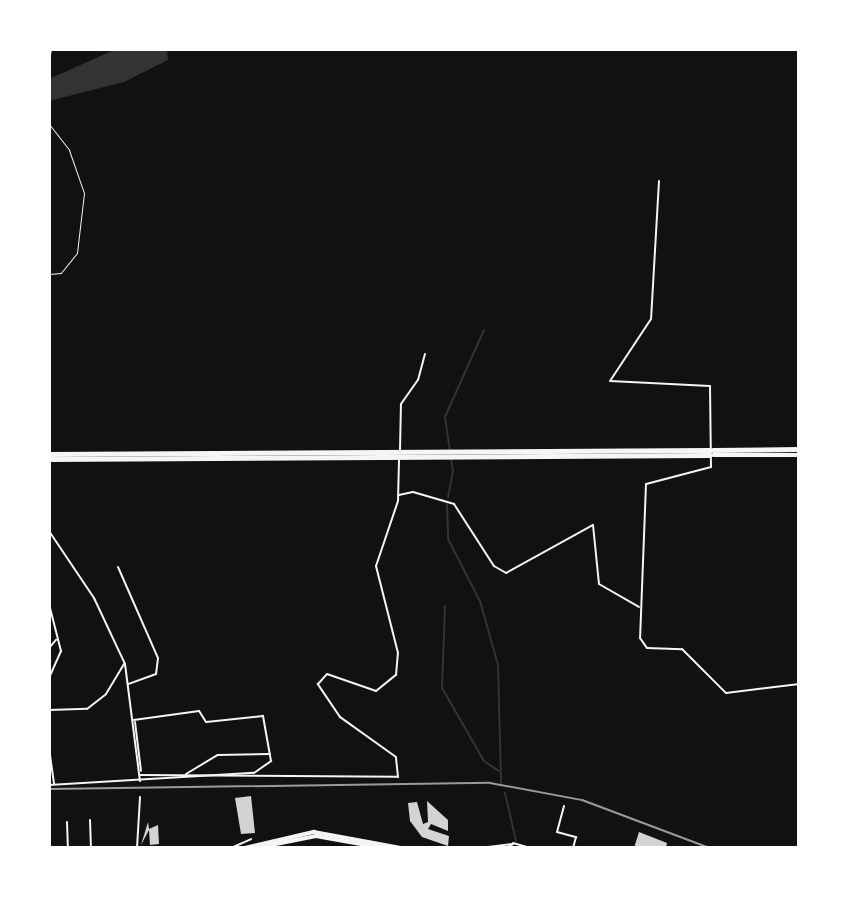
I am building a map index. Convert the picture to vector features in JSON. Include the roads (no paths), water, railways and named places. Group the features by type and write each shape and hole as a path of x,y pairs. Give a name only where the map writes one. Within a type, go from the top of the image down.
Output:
{"highway":[{"path":"711,453 799,449"},
{"path":"49,457 711,453 799,455"}],"main road":[{"path":"245,848 314,832 402,848"},
{"path":"256,848 316,836 383,848"}],"street":[{"path":"659,180 652,314 610,381 710,386 711,463 706,473 646,484 639,608 643,646 682,649 719,690 749,694 799,684"},
{"path":"140,775 398,777 396,757 340,717 318,684 327,674 376,691 396,675 397,650 376,566 397,495 401,404 418,380 425,354"},
{"path":"397,495 413,492 454,504 494,566 506,573 593,525 597,580 639,608"},
{"path":"49,531 94,598 125,664 140,781"},
{"path":"118,567 156,650 154,676 129,684"},
{"path":"49,604 61,656 49,678"},
{"path":"49,648 57,640"},
{"path":"49,710 86,710 105,695 117,666 125,664"},
{"path":"49,785 140,775 255,772 271,763 262,716 206,722 199,711 134,720"},
{"path":"49,748 54,785"},
{"path":"185,774 218,755 271,754"},
{"path":"137,848 140,797"},
{"path":"564,806 557,832 576,837 573,848"},
{"path":"90,820 91,848"},
{"path":"67,821 68,848"},
{"path":"231,848 251,839"},
{"path":"505,848 513,844"},
{"path":"482,848 513,844 531,848"},
{"path":"482,848 495,848"}],"waterway":[{"path":"448,497 453,472 445,417 484,330"},
{"path":"447,504 448,539 480,601 498,665 501,783"},
{"path":"445,606 442,688 484,761 499,771"},
{"path":"505,793 516,841"}],"railway":[{"path":"49,789 490,783 582,800 710,848"}]}
